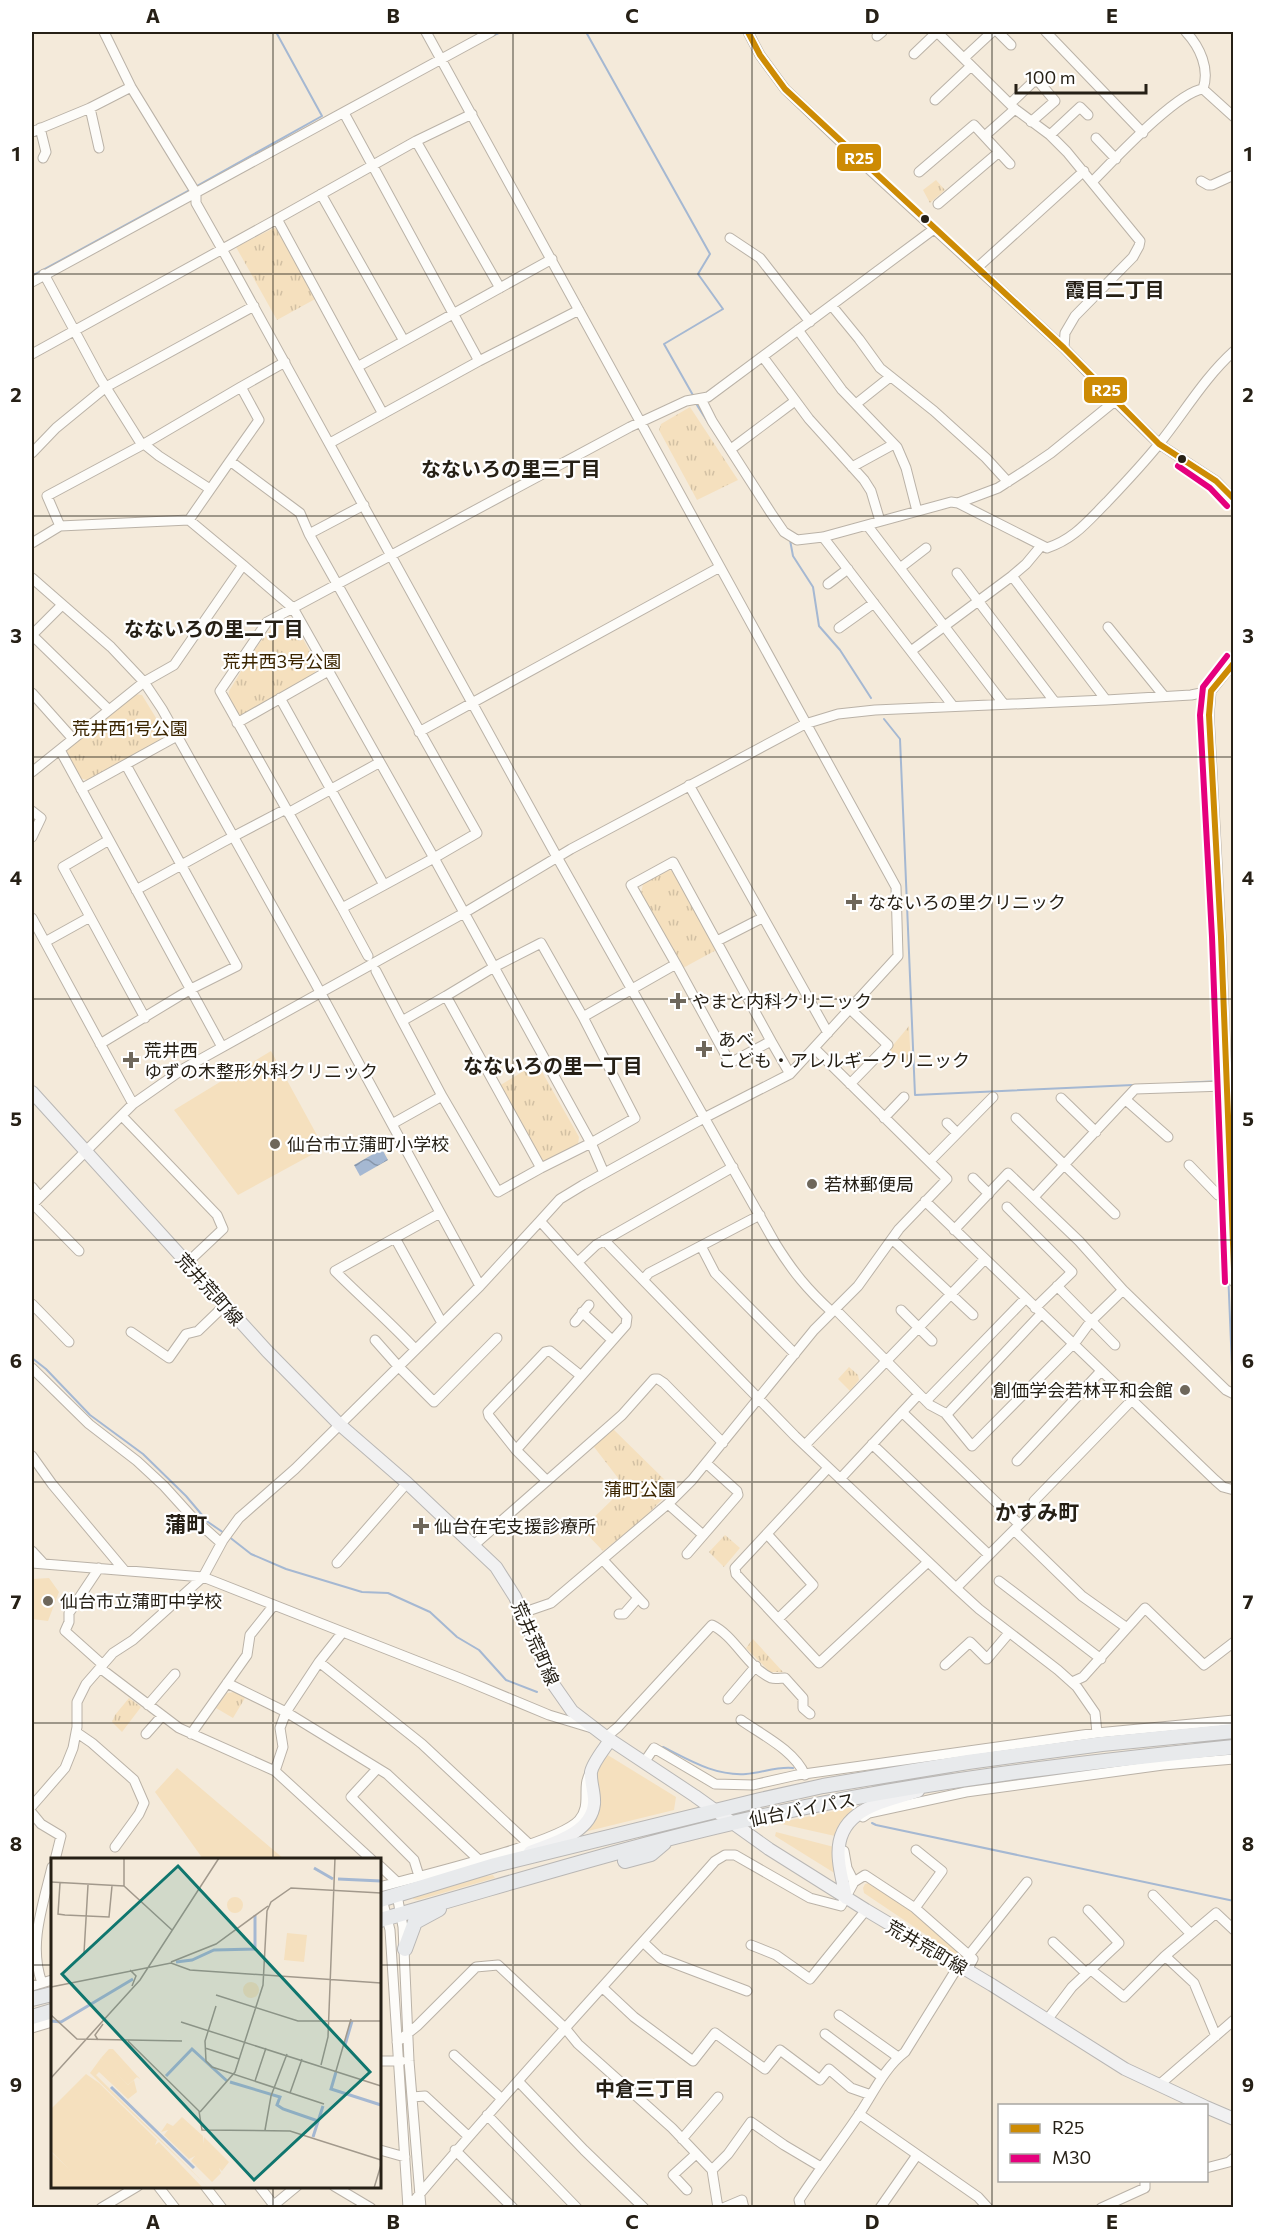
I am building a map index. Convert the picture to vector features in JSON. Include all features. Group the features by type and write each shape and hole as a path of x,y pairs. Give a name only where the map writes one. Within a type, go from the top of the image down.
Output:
{"highway":[{"name":"仙台バイパス","path":"381,1895 397,1888 716,1811 821,1780 1102,1744 1233,1731"},
{"name":"仙台バイパス","path":"462,1897 503,1883 568,1866 576,1873 651,1854 668,1840 733,1823 841,1801 995,1775 1233,1747"},
{"path":"383,1919 462,1897"},
{"path":"405,1949 415,1922 462,1897"},
{"path":"32,1999 51,1994"},
{"path":"32,2017 51,2011"}],"main road":[{"name":"荒井荒町線","path":"32,1092 225,1305 339,1424 474,1545 501,1573 522,1613 540,1659 556,1690 572,1711 604,1736 645,1761 769,1849 846,1898 1125,2069 1201,2104"},
{"path":"495,1865 556,1841 578,1830 586,1823 594,1806 591,1770 604,1736"},
{"path":"846,1898 839,1862 839,1842 844,1829 854,1816 869,1808 939,1784"},
{"name":"荒井荒町線","path":"1208,2107 1233,2119"}],"street":[{"path":"104,32 131,87 194,190 196,203 557,857 633,988 704,1118 792,1270 804,1286 834,1310 936,1409 945,1413 972,1446 1123,1290"},
{"path":"32,1806 65,1768 73,1748 76,1732 77,1702 86,1684 113,1653 133,1640 203,1577 222,1541 239,1518 295,1468 480,1286 560,1199 704,1118 790,1074 898,956 896,887 426,32"},
{"path":"32,282 194,190 344,113 490,32"},
{"path":"748,32 760,55 785,89 1064,348 1159,444 1216,481 1233,500"},
{"path":"914,54 937,32 1012,107 1050,135 1093,181 1136,236 1140,246 1133,257 1075,316 1065,333 1064,348"},
{"path":"964,58 992,32"},
{"path":"998,32 1011,45"},
{"path":"1046,32 1143,133"},
{"path":"1186,32 1194,40 1202,57 1205,70 1203,89"},
{"path":"935,99 971,66"},
{"path":"986,138 988,132 1033,82 1038,82 1054,101 1031,122"},
{"path":"43,158 46,152 36,130 90,108 131,87"},
{"path":"1093,181 1186,94 1203,89"},
{"path":"1203,89 1233,117"},
{"path":"1050,135 1080,107 1088,115"},
{"path":"90,108 99,148"},
{"path":"344,113 478,361"},
{"path":"32,354 416,141 472,114"},
{"path":"919,172 974,125 1010,164"},
{"path":"1096,138 1116,159"},
{"path":"416,141 500,288"},
{"path":"938,204 999,152"},
{"path":"978,267 1084,171"},
{"path":"1201,181 1212,185 1233,175"},
{"path":"321,194 404,341"},
{"path":"278,219 383,414"},
{"path":"368,956 220,691 267,622 640,422 696,399 708,397 934,229"},
{"path":"730,238 760,258 810,322"},
{"path":"359,366 552,259"},
{"path":"44,274 106,387 143,445 210,489"},
{"path":"32,453 56,428 106,387 254,306"},
{"path":"832,306 880,368 934,411 986,458 1008,482"},
{"path":"330,443 478,361 579,310"},
{"path":"798,330 836,382 894,444 904,462 917,511"},
{"path":"696,399 784,532 796,540 823,537 951,502 958,503 1047,548 1063,543 1078,532 1131,477 1159,444 1206,380 1233,351"},
{"path":"763,357 809,420 871,491 879,521"},
{"path":"60,526 47,496 143,445 285,362"},
{"path":"856,404 890,377"},
{"path":"189,520 259,420 241,387"},
{"path":"731,449 795,401"},
{"path":"958,503 1008,482 1051,453 1115,401"},
{"path":"852,467 894,444"},
{"path":"230,461 300,513 309,534 477,833 342,908"},
{"path":"309,534 364,505"},
{"path":"32,543 60,526 189,520 293,608 330,670 591,1143 604,1173"},
{"path":"867,525 1003,703"},
{"path":"823,537 953,706"},
{"path":"911,651 1012,576 1041,546"},
{"path":"900,568 926,548"},
{"path":"32,772 144,682 174,664 243,565"},
{"path":"419,732 720,567"},
{"path":"828,584 848,569"},
{"path":"957,573 1054,701"},
{"path":"1012,576 1106,700"},
{"path":"32,578 111,647 144,682 177,736 321,994 480,1286"},
{"path":"839,628 874,603"},
{"path":"62,605 32,635 109,710"},
{"path":"1107,627 1164,696"},
{"path":"1233,662 1211,691 1209,715 1221,937 1226,1086 1225,1196 1233,1282"},
{"path":"237,723 330,670"},
{"path":"79,1251 32,1205 133,1104 173,1075 464,913 557,857 805,724 852,712 1003,703 1106,700 1211,691"},
{"path":"32,693 74,739"},
{"path":"280,698 384,885"},
{"path":"81,789 177,736"},
{"path":"60,750 222,1047"},
{"path":"100,1044 191,989 237,966 126,765"},
{"path":"136,890 233,836 332,790 375,765"},
{"path":"689,785 828,1033"},
{"path":"32,811 41,818 32,837"},
{"path":"109,840 63,867 145,1018"},
{"path":"771,1041 730,1063 631,885 673,862 790,1074"},
{"path":"45,942 90,917"},
{"path":"32,918 133,1104"},
{"path":"717,941 762,918"},
{"path":"376,971 402,1021 442,1095 498,1192 635,1118 583,1017 541,943 402,1021"},
{"path":"583,1017 676,964"},
{"path":"446,996 541,1168"},
{"path":"850,1010 888,1045 850,1084"},
{"path":"522,1613 551,1603 668,1504 723,1443 795,1354 858,1286 892,1239 947,1179 815,1049"},
{"path":"1034,1197 1135,1089 1226,1086"},
{"path":"392,1124 442,1095"},
{"path":"885,1118 904,1097"},
{"path":"930,1161 993,1097"},
{"path":"1061,1098 1096,1132"},
{"path":"1126,1100 1168,1137"},
{"path":"122,1116 217,1215 223,1229 187,1263"},
{"path":"1016,1118 1115,1214"},
{"path":"947,1123 957,1133"},
{"path":"1189,1166 1225,1196"},
{"path":"578,1262 604,1240 733,1167"},
{"path":"954,1230 1008,1173 1079,1241 1123,1290 1226,1390 1233,1394"},
{"path":"974,1178 988,1194"},
{"path":"32,1187 40,1197"},
{"path":"925,1201 1215,1480 1223,1487 1233,1490"},
{"path":"945,1413 949,1412 1038,1311 1057,1286 1072,1272 1007,1207"},
{"path":"415,1349 335,1271 440,1213"},
{"path":"643,1280 649,1273 760,1215"},
{"path":"516,1450 626,1325 627,1317 540,1221"},
{"path":"395,1238 442,1323"},
{"path":"892,1239 973,1315"},
{"path":"604,1240 828,1468 956,1588 1072,1682 1095,1713 1097,1733"},
{"path":"701,1246 715,1273 795,1354"},
{"path":"805,1445 985,1259"},
{"path":"1057,1286 1115,1345"},
{"path":"840,1479 902,1412 923,1397 1025,1299"},
{"path":"32,1304 69,1342"},
{"path":"131,1332 169,1358 186,1334 198,1330 225,1305"},
{"path":"574,1322 585,1308 612,1340"},
{"path":"901,1310 932,1341"},
{"path":"375,1340 434,1402 497,1338"},
{"path":"547,1481 516,1450 488,1412 545,1352 550,1352 580,1375"},
{"path":"32,1368 90,1424 137,1461 164,1486 193,1518 222,1541"},
{"path":"1017,1461 1101,1371"},
{"path":"474,1545 622,1415 654,1379 664,1383 723,1443"},
{"path":"956,1588 1036,1508 1034,1501 1131,1401"},
{"path":"902,1412 1082,1596 1127,1628"},
{"path":"872,1444 989,1555"},
{"path":"32,1456 52,1484 124,1570"},
{"path":"687,1554 738,1495 737,1491 706,1463"},
{"path":"828,1468 735,1568 736,1574 819,1664 928,1562"},
{"path":"337,1563 406,1483"},
{"path":"668,1504 703,1535"},
{"path":"767,1534 813,1585 778,1619"},
{"path":"32,1551 44,1564"},
{"path":"603,1560 641,1601 624,1614 619,1614"},
{"path":"32,1563 203,1577 604,1736 618,1727 711,1624 720,1629 756,1666 772,1678 785,1678 803,1698 803,1708 810,1714"},
{"path":"99,1568 69,1612 69,1622 65,1631 102,1666 162,1716 191,1734 275,1771 370,1858"},
{"path":"999,1581 1101,1659"},
{"path":"191,1734 247,1655 250,1635 274,1605"},
{"path":"1072,1682 1083,1677 1101,1659 1145,1608 1204,1665 1233,1642"},
{"path":"275,1771 283,1747 280,1728 286,1712 342,1633"},
{"path":"945,1665 970,1642 987,1659 1010,1633"},
{"path":"320,1662 422,1744 529,1844"},
{"path":"728,1699 756,1666"},
{"path":"148,1705 175,1674"},
{"path":"227,1683 286,1712 376,1770 387,1774 477,1859"},
{"path":"146,1734 162,1716"},
{"path":"645,1761 654,1748 715,1784 753,1785 805,1774 821,1780 1097,1733 1233,1719"},
{"path":"741,1720 791,1756 801,1765 805,1774"},
{"path":"76,1732 134,1780 144,1803 115,1847"},
{"path":"854,1882 845,1860 844,1843 857,1821 869,1813 966,1792 1163,1765 1233,1759"},
{"path":"376,1770 351,1797 414,1860 419,1876"},
{"path":"397,1888 419,1876 529,1844 564,1830 580,1818 586,1808 586,1782 591,1770"},
{"path":"32,1813 41,1824 61,1836 55,1858"},
{"path":"915,1908 942,1870 916,1851"},
{"path":"408,2208 455,2150 715,1861 725,1855 735,1855 810,1898 841,1906 854,1882 865,1875 915,1908 974,1959 963,1968 905,2052 882,2077 799,2200 801,2208"},
{"path":"381,1867 397,1888 401,1914 405,1949 409,2061 421,2208"},
{"path":"42,1983 35,1963 37,1926 51,1871"},
{"path":"969,1955 1027,1882"},
{"path":"1153,1895 1191,1934"},
{"path":"381,1903 383,1919 390,1930 408,2208"},
{"path":"751,1945 776,1955 810,1979 866,1910"},
{"path":"1047,2020 1072,1987 1119,1943 1088,1910"},
{"path":"1053,1942 1124,1997 1165,1956 1216,1912 1233,1930"},
{"path":"644,1942 660,1959 747,1991"},
{"path":"1165,1956 1194,1983 1216,2036"},
{"path":"397,2042 476,1967 498,1965 712,2170 718,2208"},
{"path":"32,1986 51,1980"},
{"path":"603,1988 634,2017 693,2061 715,2033 765,2069 780,2050 820,2080 829,2069 850,2088 871,2095"},
{"path":"839,2015 898,2057"},
{"path":"1159,2085 1233,2020"},
{"path":"32,2028 51,2022"},
{"path":"825,2034 882,2077"},
{"path":"454,2055 502,2099"},
{"path":"381,2061 409,2061"},
{"path":"518,2081 644,2208"},
{"path":"412,2097 425,2096 468,2136"},
{"path":"682,2139 718,2097"},
{"path":"859,2114 978,2197 988,2208"},
{"path":"487,2115 577,2208"},
{"path":"712,2170 728,2154 751,2122 821,2167"},
{"path":"381,2150 405,2157"},
{"path":"455,2150 513,2208"},
{"path":"687,2190 673,2175 696,2154"},
{"path":"880,2208 917,2155"},
{"path":"1208,2167 1229,2162 1233,2158"},
{"path":"1101,2208 1145,2188 1145,2182"},
{"path":"107,2206 136,2188"},
{"path":"159,2188 175,2208"},
{"path":"206,2188 222,2208"},
{"path":"260,2188 275,2206 296,2188"},
{"path":"336,2188 371,2208"},
{"path":"723,2208 742,2200 744,2208"}],"green space":[{"path":"936,180 945,190 930,203 923,190"},
{"path":"274,228 280,230 317,298 277,320 236,247"},
{"path":"690,407 738,480 697,500 659,430 661,424"},
{"name":"荒井西3号公園","path":"285,620 293,621 318,666 313,676 242,716 235,714 228,700 229,691 261,641"},
{"name":"荒井西1号公園","path":"135,694 142,695 164,731 163,738 87,780 79,778 66,747"},
{"path":"669,870 674,872 718,949 683,968 641,893 643,884"},
{"path":"909,1026 911,1069 889,1050"},
{"path":"271,1051 324,1148 238,1195 174,1110"},
{"path":"537,1063 579,1137 578,1145 546,1162 541,1162 499,1086"},
{"path":"849,1367 858,1375 859,1380 850,1391 838,1379"},
{"name":"蒲町公園","path":"610,1426 673,1488 644,1518 603,1551 582,1529 617,1495 618,1478 591,1443"},
{"path":"725,1535 740,1548 724,1567 709,1552"},
{"path":"49,1578 59,1592 48,1621 32,1619 32,1579"},
{"path":"753,1639 783,1672 770,1672 746,1648"},
{"path":"234,1692 245,1698 233,1718 216,1708 227,1693"},
{"path":"129,1698 141,1707 122,1732 112,1722"},
{"path":"606,1754 676,1797 674,1810 584,1832 595,1770"},
{"path":"177,1768 283,1858 202,1858 155,1792"},
{"path":"854,1807 835,1836 777,1823"},
{"path":"776,1832 834,1847 832,1856 836,1874 775,1836"},
{"path":"493,1875 495,1878 418,1900 413,1899 413,1897 474,1878"},
{"path":"870,1883 913,1912 964,1957 962,1959 864,1893 865,1884"}],"water":[{"path":"382,1149 388,1160 360,1176 354,1165"}],"waterway":[{"path":"195,187 322,116 276,32"},
{"path":"492,36 501,32"},
{"path":"586,32 710,254 698,274 723,309 664,344 694,397"},
{"path":"32,276 190,190"},
{"path":"695,402 716,435"},
{"path":"790,540 793,556 813,587 819,626 840,650 871,698"},
{"path":"884,719 900,739 915,1095 1133,1085"},
{"path":"1181,1083 1220,1081"},
{"path":"1221,1093 1221,1103"},
{"path":"1222,1109 1225,1193"},
{"path":"1225,1199 1233,1391"},
{"path":"32,1358 46,1369 90,1415 143,1454 186,1496 208,1522 224,1533"},
{"path":"228,1536 251,1554 286,1569 362,1592 388,1593 430,1612 457,1637 479,1650 506,1680 537,1692"},
{"path":"663,1747 693,1762 724,1773 746,1774 793,1768"},
{"path":"872,1823 1234,1901"}],"transit line":[{"name":"R25","path":"748,32 760,55 785,89 1064,348 1159,444 1216,481 1234,499"},
{"name":"M30","path":"1178,466 1210,488 1227,506"},
{"name":"M30","path":"1225,1282 1212,937 1200,715 1203,687 1227,656"},
{"name":"R25","path":"1234,663 1211,691 1209,715 1221,937 1234,1269"}],"place":[{"name":"なないろの里クリニック","path":"854,902"},
{"name":"やまと内科クリニック","path":"678,1001"},
{"name":"あべ こども・アレルギークリニック","path":"704,1049"},
{"name":"荒井西 ゆずの木整形外科クリニック","path":"131,1060"},
{"name":"仙台市立蒲町小学校","path":"275,1144"},
{"name":"若林郵便局","path":"812,1184"},
{"name":"創価学会若林平和会館","path":"1185,1390"},
{"name":"仙台在宅支援診療所","path":"421,1526"},
{"name":"仙台市立蒲町中学校","path":"48,1601"}],"district":[{"name":"霞目二丁目","path":"1115,289"},
{"name":"なないろの里三丁目","path":"511,468"},
{"name":"なないろの里二丁目","path":"214,628"},
{"name":"なないろの里一丁目","path":"553,1065"},
{"name":"かすみ町","path":"1037,1511"},
{"name":"蒲町","path":"186,1523"},
{"name":"中倉三丁目","path":"645,2088"}]}
